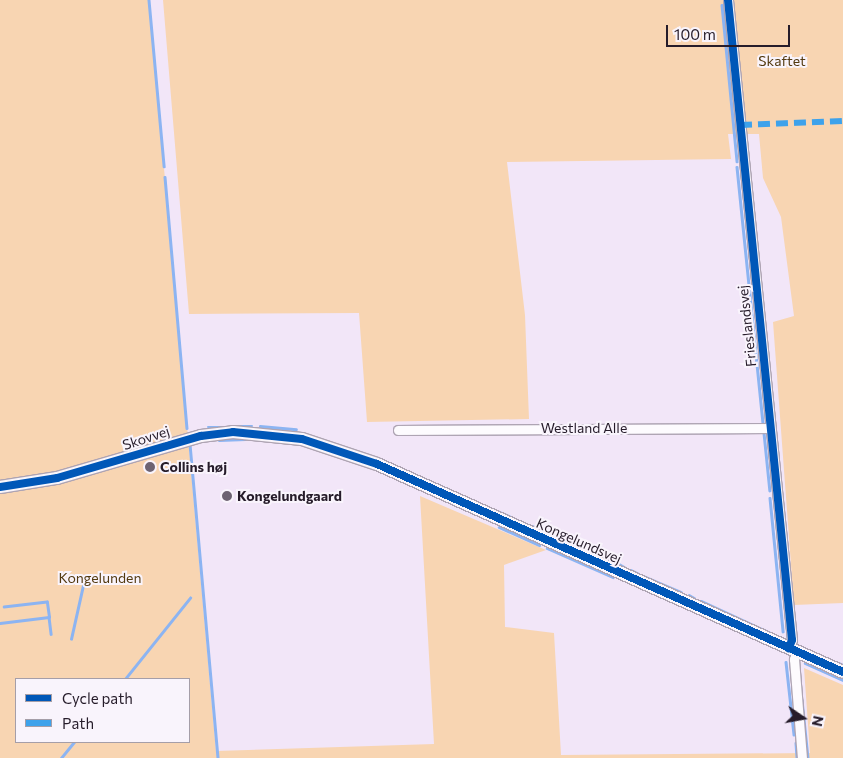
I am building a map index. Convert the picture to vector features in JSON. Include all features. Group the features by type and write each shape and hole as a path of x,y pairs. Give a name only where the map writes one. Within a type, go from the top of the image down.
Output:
{"street":[{"name":"Frieslandsvej","path":"728,0 769,428 794,659 802,758"},
{"name":"Westland Alle","path":"398,430 769,428"},
{"name":"Skovvej","path":"0,487 57,478 201,436 233,432 302,438"},
{"name":"Kongelundsvej","path":"302,438 377,464 843,672"}],"green space":[{"name":"Kongelunden","path":"0,0 149,0 216,751 434,744 420,496 546,550 504,565 505,627 554,633 561,755 810,753 804,668 843,685 843,758 0,758"},
{"name":"Skaftet","path":"163,0 843,0 843,603 794,605 773,322 794,316 781,217 763,178 759,134 728,134 731,159 507,162 525,315 529,419 367,422 359,313 189,314"}],"waterway":[{"path":"149,0 164,166"},
{"path":"722,5 737,161"},
{"path":"737,167 770,490"},
{"path":"165,177 187,428"},
{"path":"235,426 252,426"},
{"path":"260,426 296,429"},
{"path":"208,427 227,427"},
{"path":"219,440 245,439"},
{"path":"190,444 218,758"},
{"path":"770,498 783,631"},
{"path":"497,511 511,517"},
{"path":"532,526 554,536"},
{"path":"499,527 539,545"},
{"path":"547,548 613,577"},
{"path":"619,564 624,567"},
{"path":"631,570 637,573"},
{"path":"643,576 681,592"},
{"path":"71,639 84,581"},
{"path":"689,595 694,598"},
{"path":"126,678 190,598"},
{"path":"701,601 775,635"},
{"path":"0,623 49,617 47,602 4,607"},
{"path":"49,617 51,634"},
{"path":"786,662 794,735"},
{"path":"805,663 843,680"},
{"path":"839,663 843,665"},
{"path":"802,700 808,758"},
{"path":"61,758 73,743"},
{"path":"796,743 797,758"}],"marked path":[{"path":"740,125 843,121"}],"cycle path":[{"path":"728,0 792,640 789,648"},
{"path":"0,487 57,478 201,436 233,432 302,439 377,464 843,672"}],"place":[{"name":"Collins høj","path":"150,467"},
{"name":"Kongelundgaard","path":"227,496"}]}
